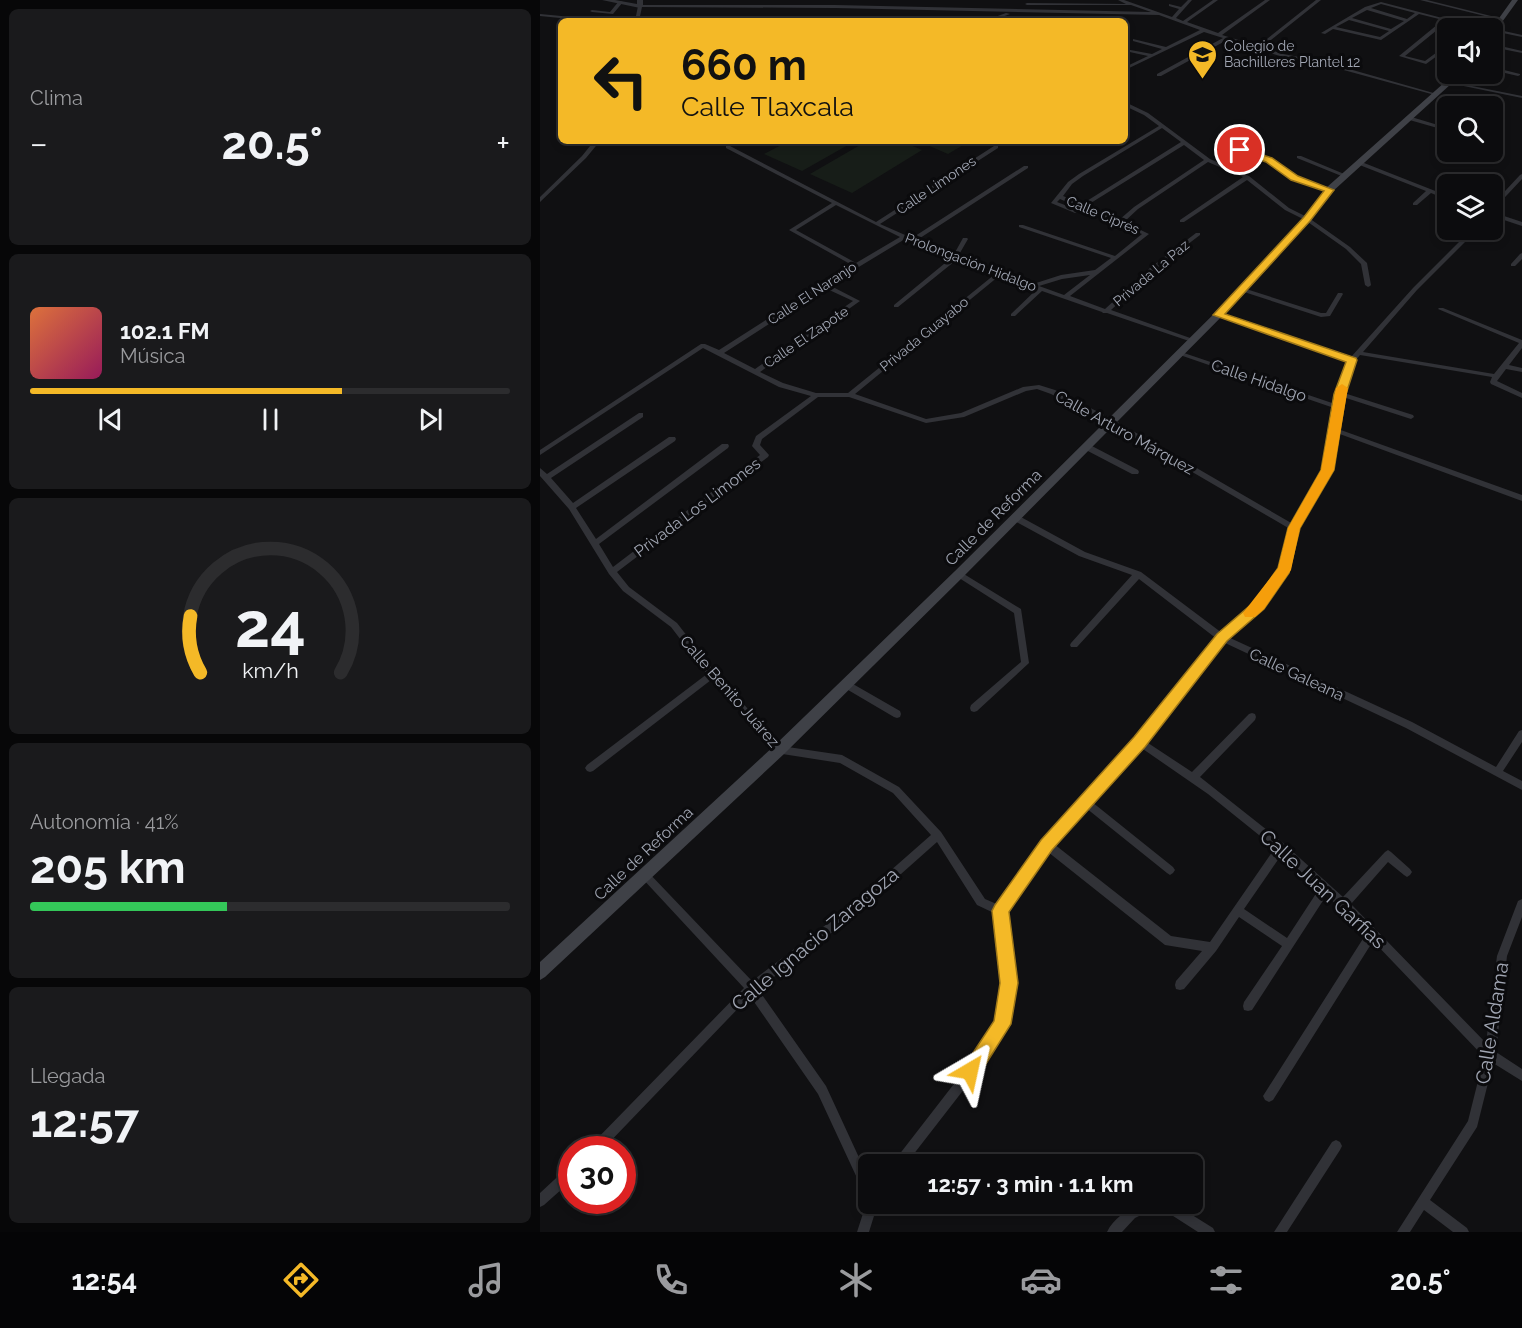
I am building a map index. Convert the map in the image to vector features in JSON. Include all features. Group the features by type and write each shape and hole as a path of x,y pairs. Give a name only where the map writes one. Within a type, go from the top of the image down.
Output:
{"main road":[{"path":"1503,18 1515,0"},
{"name":"Calle de Reforma","path":"540,972 779,750 959,574 1243,290 1307,219 1329,190 1447,84"}],"street":[{"path":"605,0 640,3 822,5 1014,12 1161,14"},
{"path":"818,0 822,5"},
{"path":"1038,4 1043,0"},
{"path":"1088,0 1102,6"},
{"path":"1120,0 1258,48 1435,94"},
{"path":"1174,18 1190,0"},
{"path":"1185,22 1216,0"},
{"path":"1219,35 1268,0"},
{"path":"1258,48 1319,0"},
{"path":"1422,0 1498,18"},
{"path":"592,11 611,13 621,2"},
{"path":"638,18 640,3"},
{"path":"1323,33 1367,8 1381,3 1439,18"},
{"path":"1027,4 1136,5"},
{"path":"1171,5 1184,9"},
{"path":"1367,8 1406,20"},
{"path":"995,18 1014,12"},
{"path":"1333,28 1381,39 1419,12"},
{"path":"540,15 572,18"},
{"path":"1350,19 1392,32"},
{"path":"1437,27 1401,56 1426,63 1437,54"},
{"path":"1128,66 1204,30"},
{"path":"1503,32 1522,36"},
{"path":"1159,75 1227,38"},
{"path":"1135,40 1165,48"},
{"path":"1503,48 1522,52"},
{"path":"1128,51 1150,55"},
{"path":"1503,71 1518,75"},
{"path":"1459,84 1522,97"},
{"path":"1128,105 1146,114 1209,160 1247,177 1287,209 1307,219 1348,248 1364,262 1368,285"},
{"path":"1408,118 1437,127"},
{"path":"1060,197 1070,183 1081,175 1162,126"},
{"path":"1221,134 1240,150 1269,160 1294,178 1329,190"},
{"path":"1082,207 1185,142"},
{"path":"540,200 595,144"},
{"name":"Prolongación Hidalgo","path":"728,147 876,224 954,259 1191,340"},
{"name":"Calle Limones","path":"876,224 996,147"},
{"path":"1299,157 1346,176"},
{"path":"1120,223 1136,208 1209,160"},
{"path":"1359,163 1437,194"},
{"path":"912,241 1026,167"},
{"path":"1503,197 1522,176"},
{"path":"1182,221 1247,177"},
{"path":"1415,204 1430,191"},
{"name":"Calle Ciprés","path":"1082,207 1075,211 1054,203 1060,197 1146,234 1116,258"},
{"path":"836,203 792,230 856,265"},
{"path":"1503,218 1522,224"},
{"path":"1021,226 1116,258"},
{"name":"Privada La Paz","path":"1105,312 1152,269 1198,234"},
{"name":"Calle El Naranjo","path":"721,352 824,285 904,237"},
{"path":"896,306 954,259 965,239"},
{"path":"908,1154 985,1053 1002,1024 1009,983 1001,911 1047,845 1139,742 1222,638 1259,605 1284,570 1294,528 1328,470 1340,394 1352,360 1415,289 1464,240"},
{"path":"1513,265 1522,255"},
{"path":"1065,297 1116,258"},
{"path":"1032,286 1061,277 1097,272"},
{"name":"Privada Guayabo","path":"850,395 998,274"},
{"name":"Calle El Zapote","path":"755,372 857,301 824,285"},
{"path":"1013,315 1041,289"},
{"path":"1243,290 1321,315 1328,315 1340,294"},
{"path":"1441,309 1522,343 1495,379"},
{"path":"1218,315 1352,360"},
{"name":"Calle Arturo Márquez","path":"540,453 703,345 721,352 781,385 816,395 850,395 926,421 962,415 1025,389 1037,387 1053,392 1112,422 1294,528"},
{"name":"Calle Hidalgo","path":"1179,353 1338,407"},
{"path":"1358,353 1495,379 1522,396"},
{"path":"1504,366 1522,370"},
{"path":"1340,394 1411,417"},
{"name":"Privada Los Limones","path":"612,572 765,455 756,446 759,438 816,395"},
{"path":"543,474 641,415"},
{"path":"1335,430 1522,498"},
{"path":"572,507 672,439"},
{"path":"594,544 725,446"},
{"path":"1087,447 1136,472"},
{"name":"Calle Benito Juárez","path":"543,474 572,507 612,572 626,589 674,625 712,675 779,750 842,759 896,790 938,835 981,902 1001,911"},
{"name":"Calle Galeana","path":"1016,518 1082,555 1138,574 1222,638 1409,725 1522,786"},
{"path":"959,574 1018,611 1025,663 974,708"},
{"path":"1074,645 1138,574"},
{"path":"590,768 712,675"},
{"path":"846,684 897,714"},
{"path":"1194,777 1252,717"},
{"path":"1497,773 1522,734"},
{"name":"Calle Juan Garfias","path":"1139,742 1194,777 1281,847 1344,904 1490,1055 1522,1075"},
{"path":"1085,802 1170,870"},
{"name":"Calle Ignacio Zaragoza","path":"608,1136 751,988 852,911 938,835"},
{"path":"1047,845 1169,941 1212,947"},
{"path":"1180,985 1212,947 1281,847"},
{"path":"1344,904 1388,855 1407,872"},
{"path":"644,873 751,988 822,1090 858,1167"},
{"path":"1248,1006 1325,889"},
{"name":"Calle Aldama","path":"1403,1232 1473,1123 1490,1055 1502,956 1522,904"},
{"path":"1238,910 1288,945"},
{"path":"1269,1096 1372,933"},
{"path":"1280,1232 1336,1146"},
{"path":"540,1201 558,1184"},
{"path":"1423,1202 1463,1232"},
{"path":"1113,1232 1131,1214 1152,1203 1173,1209 1209,1232"},
{"path":"863,1232 869,1214"}],"shaded area":[{"path":"783,144 850,144 802,171 764,154"},
{"path":"862,144 908,144 922,150 852,193 810,174"},
{"path":"925,144 965,144 948,154"}],"slow traffic":[{"path":"1250,613 1259,605 1284,570 1294,528 1328,470 1342,388"}],"place":[{"name":"Colegio de Bachilleres Plantel 12","path":"1203,80"}],"route":[{"path":"970,1071 985,1053 1002,1024 1009,983 1001,911 1047,845 1139,742 1222,638 1259,605 1284,570 1294,528 1328,470 1340,394 1352,360 1218,315 1307,219 1329,190 1294,178 1269,160 1240,150"}]}
